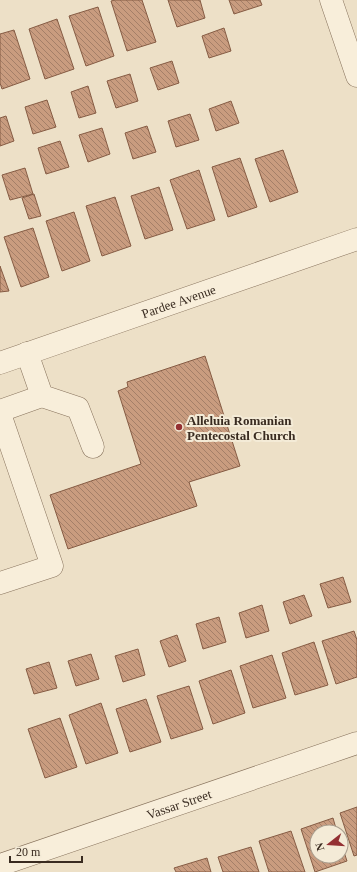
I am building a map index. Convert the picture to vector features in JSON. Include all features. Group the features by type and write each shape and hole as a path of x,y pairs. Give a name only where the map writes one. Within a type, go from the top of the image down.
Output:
{"street":[{"path":"331,0 357,76"},
{"name":"Pardee Avenue","path":"0,363 357,239"},
{"path":"27,353 42,396"},
{"path":"0,411 42,396 78,408 93,447"},
{"path":"0,414 52,566 0,583"},
{"name":"Vassar Street","path":"0,865 357,743"}],"building":[{"path":"142,0 156,42 127,51 111,1"},
{"path":"168,0 200,0 205,18 177,27"},
{"path":"229,0 260,0 262,5 234,14"},
{"path":"98,7 114,56 86,66 69,16"},
{"path":"57,19 74,69 45,79 29,29"},
{"path":"224,28 231,51 209,58 202,36"},
{"path":"14,30 30,79 2,89 0,83 0,34"},
{"path":"172,61 179,83 158,90 150,68"},
{"path":"130,74 138,101 116,108 107,81"},
{"path":"88,86 96,113 79,118 71,92"},
{"path":"47,100 56,127 33,134 25,107"},
{"path":"231,101 239,123 216,131 209,109"},
{"path":"190,114 199,140 176,147 168,121"},
{"path":"6,116 14,141 0,146 0,118"},
{"path":"147,126 156,152 133,159 125,133"},
{"path":"102,128 110,154 88,162 79,135"},
{"path":"60,141 69,167 46,174 38,148"},
{"path":"283,150 298,192 270,202 255,159"},
{"path":"240,158 257,207 228,217 212,167"},
{"path":"25,168 33,194 10,200 2,175"},
{"path":"199,170 215,220 187,229 170,180"},
{"path":"159,187 173,230 145,239 131,196"},
{"path":"34,194 41,216 29,219 22,198"},
{"path":"115,197 131,246 102,256 86,206"},
{"path":"74,212 90,261 62,271 46,221"},
{"path":"33,228 49,277 21,287 4,237"},
{"path":"0,266 9,291 0,292"},
{"name":"Alleluia Romanian Pentecostal Church","path":"205,356 240,466 189,482 197,506 68,549 50,495 141,464 118,391 128,387 127,382"},
{"path":"343,577 351,602 328,608 320,584"},
{"path":"304,595 312,616 290,624 283,602"},
{"path":"262,605 269,631 246,638 239,613"},
{"path":"219,617 226,642 203,649 196,624"},
{"path":"354,631 357,640 357,677 336,684 322,641"},
{"path":"177,635 186,661 169,667 160,641"},
{"path":"314,642 328,685 295,695 282,653"},
{"path":"138,649 145,675 123,682 115,656"},
{"path":"91,654 99,679 76,686 68,661"},
{"path":"272,655 286,698 253,708 240,666"},
{"path":"49,662 57,688 34,694 26,669"},
{"path":"231,670 245,713 213,724 199,681"},
{"path":"189,686 203,729 171,739 157,696"},
{"path":"146,699 161,742 130,752 116,709"},
{"path":"101,703 118,753 86,764 69,715"},
{"path":"60,718 77,767 45,778 28,729"},
{"path":"357,807 357,855 354,856 349,841 349,824 344,824 340,813"},
{"path":"333,818 335,824 316,824"},
{"path":"309,826 309,854 301,829"},
{"path":"291,831 305,872 269,872 259,841"},
{"path":"251,847 259,872 223,872 218,857"},
{"path":"207,858 211,872 176,872 174,868"},
{"path":"312,864 338,864 315,872"}],"place":[{"name":"Alleluia Romanian Pentecostal Church","path":"179,427"}]}
